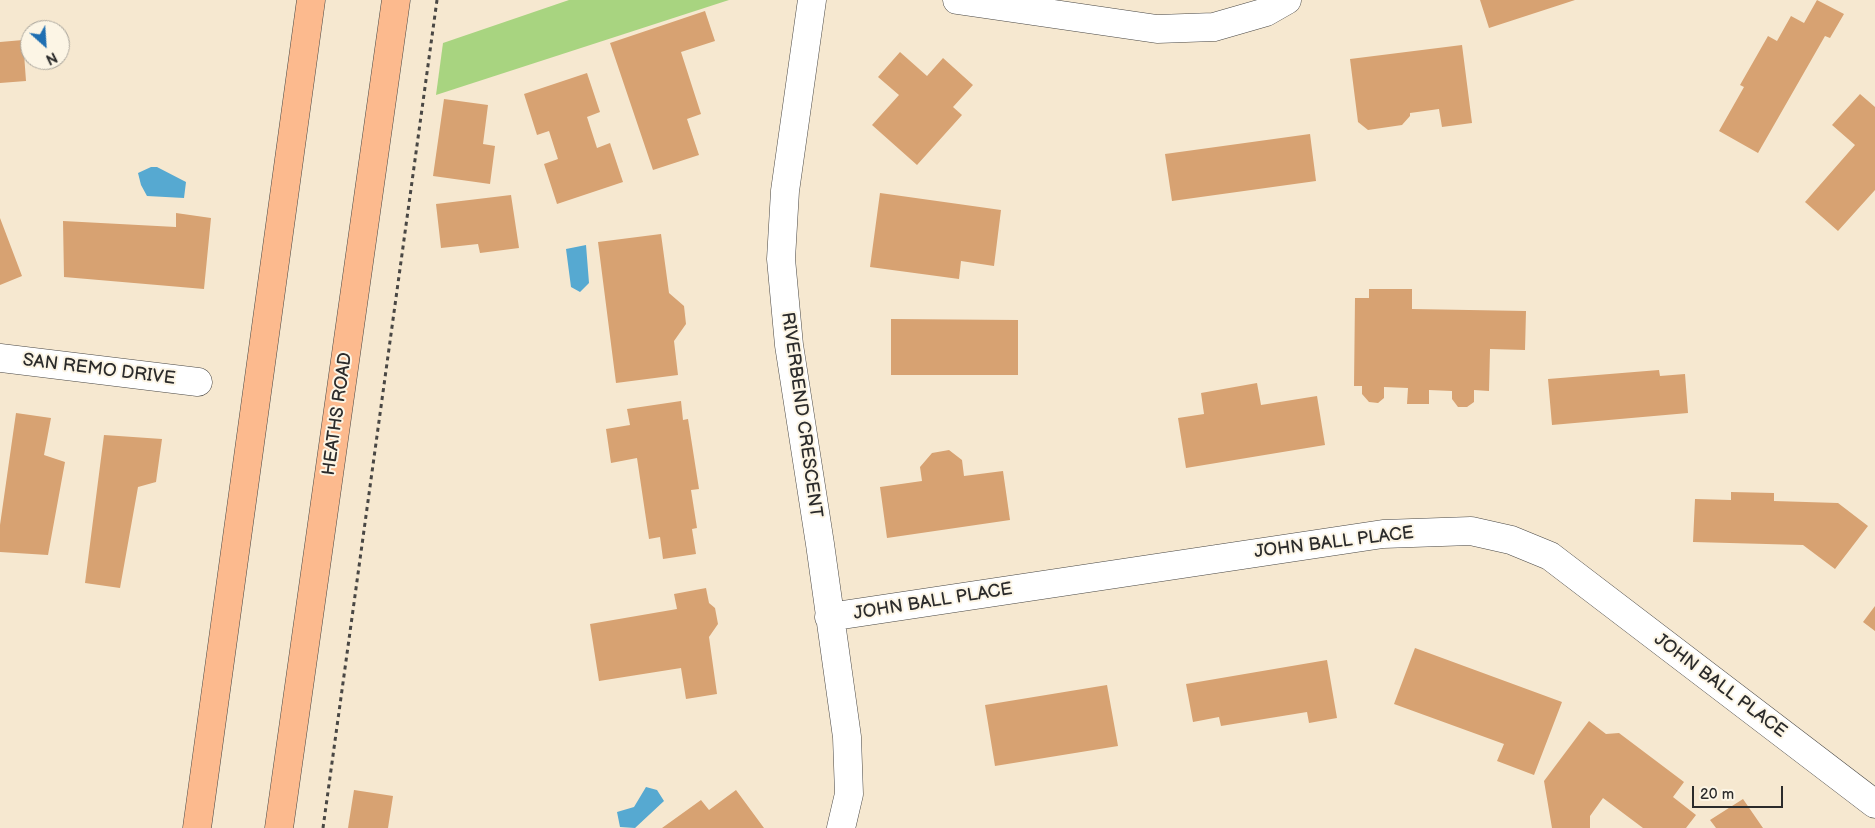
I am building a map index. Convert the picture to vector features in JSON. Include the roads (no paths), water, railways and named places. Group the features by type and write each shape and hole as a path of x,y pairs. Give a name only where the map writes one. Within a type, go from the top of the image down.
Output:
{"main road":[{"path":"197,828 310,0"},
{"name":"HEATHS ROAD","path":"279,828 396,0"}],"street":[{"name":"RIVERBEND CRESCENT","path":"812,0 785,191 781,259 788,345 820,544 849,755 849,794 841,828"},
{"path":"957,0 1157,29 1214,27 1266,12 1287,0"},
{"name":"SAN REMO DRIVE","path":"0,358 198,382"},
{"name":"JOHN BALL PLACE","path":"830,617 1383,534 1471,531 1512,540 1550,556 1875,804"}],"water":[{"path":"151,167 157,167 186,182 184,198 147,196 141,185 138,173"},
{"path":"586,245 589,283 580,292 571,287 566,249"},
{"path":"646,787 657,790 664,801 635,828 620,827 617,812 634,807"}]}
